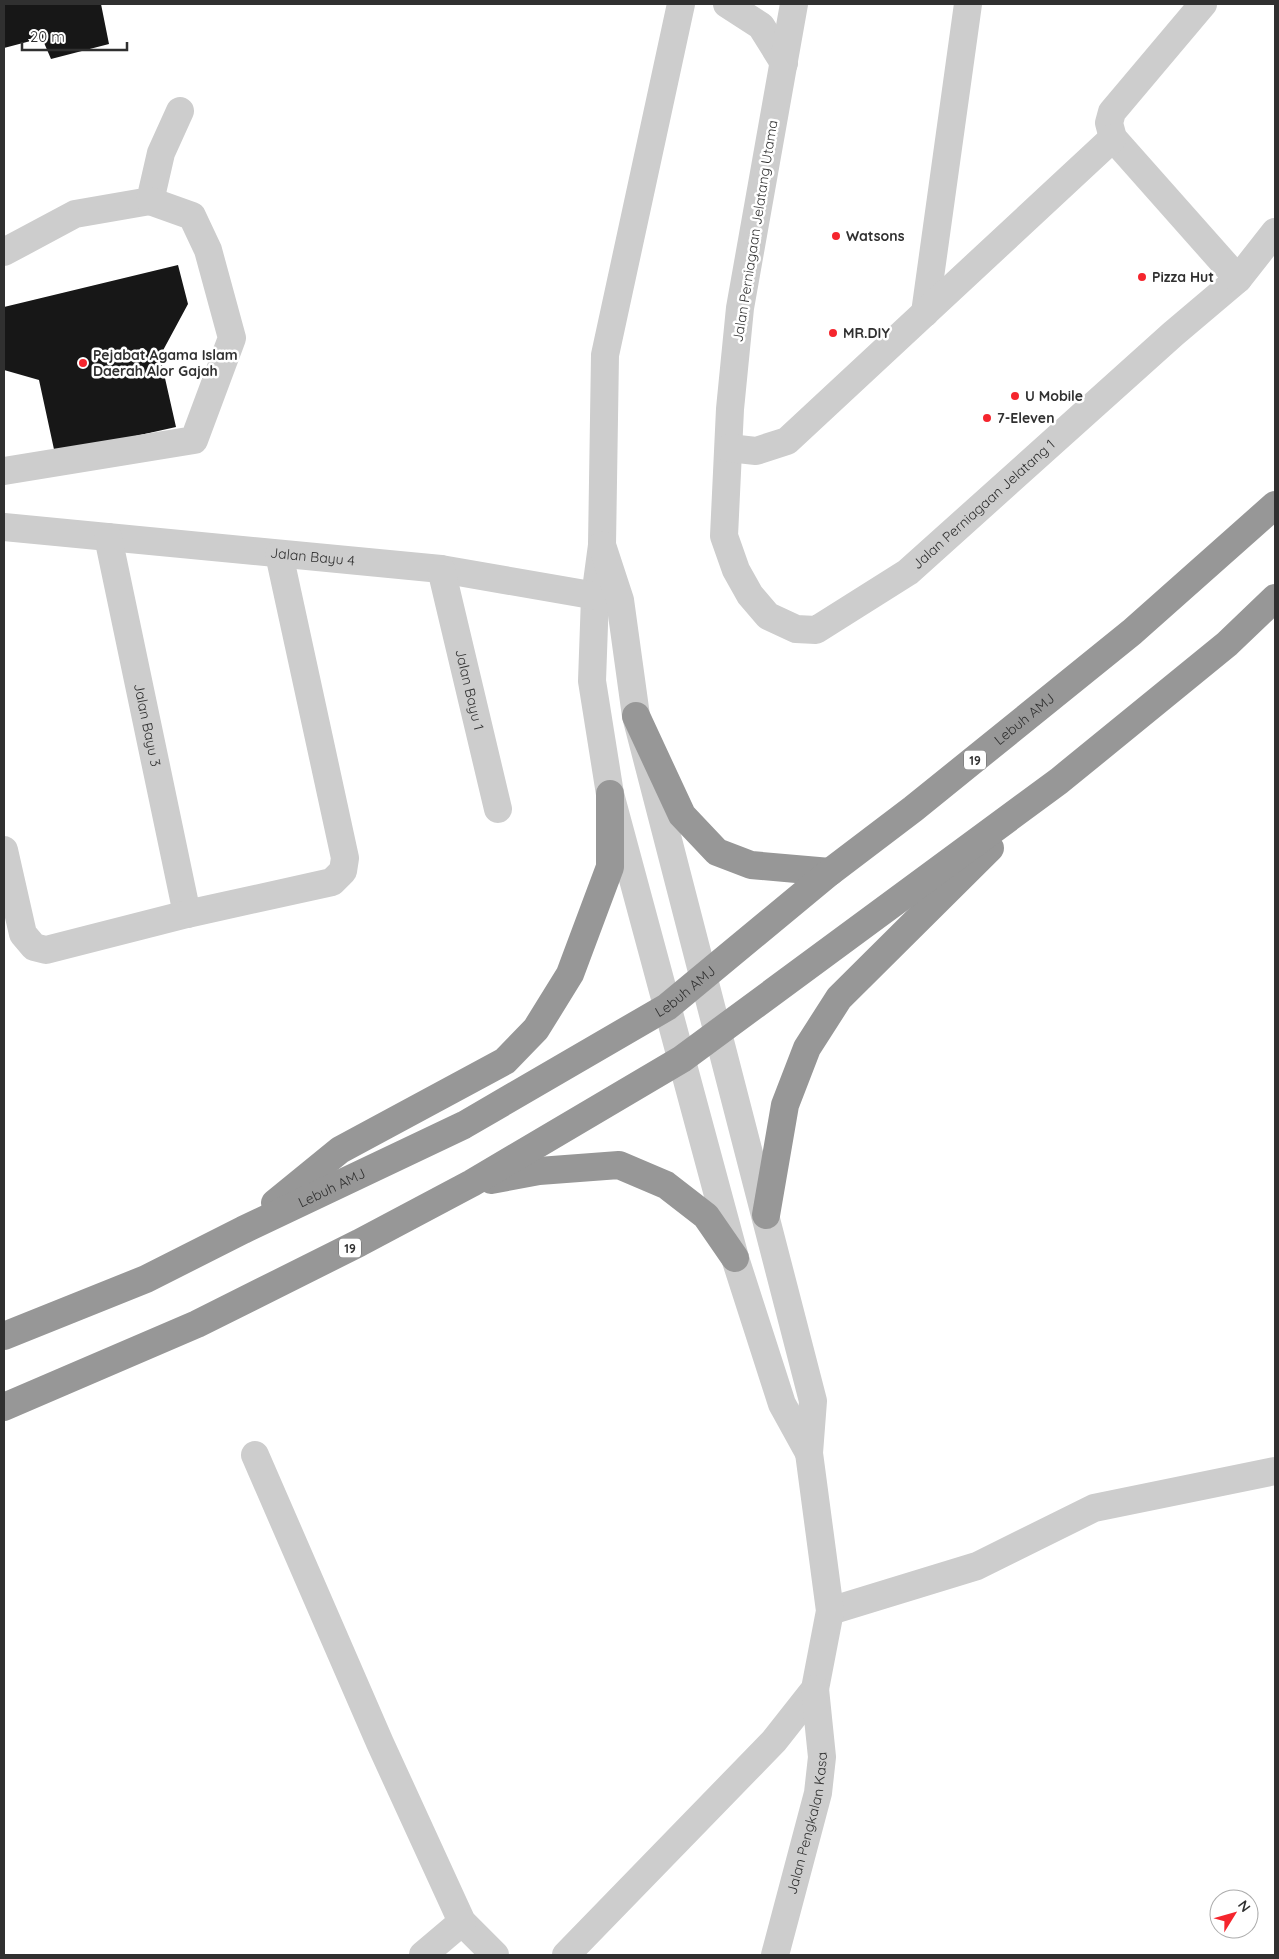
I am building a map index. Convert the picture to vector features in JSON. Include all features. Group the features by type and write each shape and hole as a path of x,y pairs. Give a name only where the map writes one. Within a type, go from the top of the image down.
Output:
{"highway":[{"name":"Lebuh AMJ","path":"4,1336 146,1279 243,1230 464,1125 668,1006 830,872 913,809 1132,632 1275,505"},
{"name":"19","path":"4,1407 198,1324 359,1243 472,1183 682,1059 1059,780 1227,644 1275,598"},
{"path":"636,716 682,815 717,852 752,865 830,872"},
{"path":"766,1215 784,1105 807,1048 839,998 1059,780"},
{"path":"243,1230 340,1150 504,1061 536,1029 570,974 610,868 610,794"},
{"path":"472,1183 539,1170 619,1165 666,1185 706,1216 735,1258"}],"street":[{"path":"566,1955 774,1741 815,1689 830,1611 810,1453 812,1401 766,1215 636,716 608,598 602,545 604,355 680,4"},
{"path":"726,4 761,26 784,63"},
{"name":"Jalan Perniagaan Jelatang Utama","path":"778,621 768,616 750,595 736,570 724,536 740,308 794,4"},
{"path":"924,313 968,4"},
{"path":"1203,4 1112,112 1109,123 1113,138 1238,278"},
{"path":"150,201 161,153 180,110"},
{"path":"729,448 756,451 787,441 1113,138"},
{"path":"4,252 75,214 150,201 192,216 208,250 232,338 194,440 4,471"},
{"name":"Jalan Perniagaan Jelatang 1","path":"778,621 796,629 816,630 908,572 1238,278 1275,232"},
{"name":"Jalan Bayu 4","path":"4,527 441,569 608,598"},
{"name":"Jalan Bayu 3","path":"108,537 187,914"},
{"path":"4,850 23,934 34,947 46,950 187,914 332,882 343,871 345,858 280,554"},
{"name":"Jalan Bayu 1","path":"441,569 498,809"},
{"path":"608,598 592,681 610,794 735,1258 782,1404 810,1453"},
{"path":"255,1455 380,1743 462,1922 495,1955"},
{"path":"830,1611 977,1566 1094,1508 1275,1471"},
{"name":"Jalan Pengkalan Kasa","path":"775,1955 818,1793 822,1757 815,1689"},
{"path":"423,1955 462,1922"}],"building":[{"path":"4,4 101,4 109,44 51,59 42,38 4,48"},
{"name":"Pejabat Agama Islam Daerah Alor Gajah","path":"178,265 188,304 160,356 176,427 55,454 39,380 4,370 4,307"}],"place":[{"name":"Watsons","path":"836,236"},
{"name":"Pizza Hut","path":"1142,277"},
{"name":"MR.DIY","path":"833,333"},
{"name":"Pejabat Agama Islam Daerah Alor Gajah","path":"83,363"},
{"name":"U Mobile","path":"1015,396"},
{"name":"7-Eleven","path":"987,418"}]}
